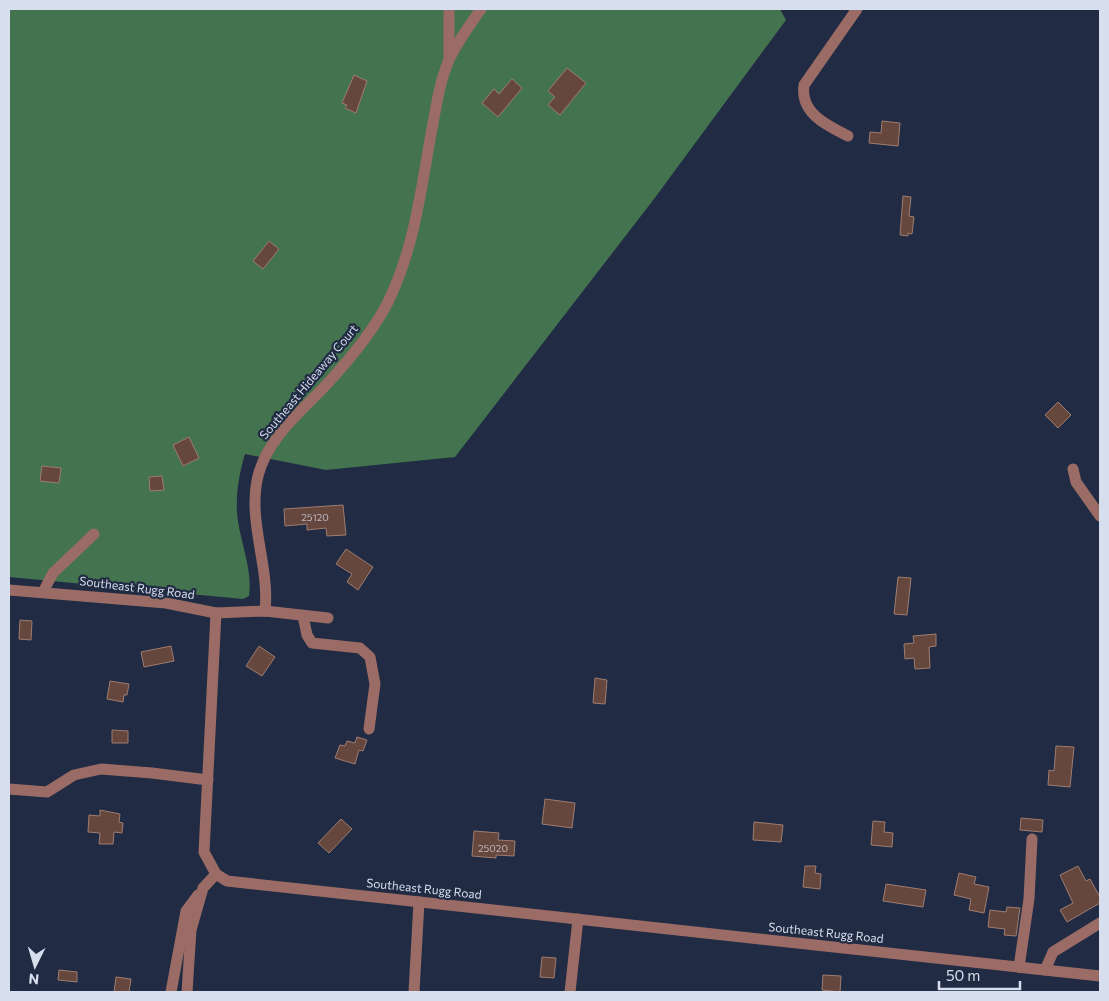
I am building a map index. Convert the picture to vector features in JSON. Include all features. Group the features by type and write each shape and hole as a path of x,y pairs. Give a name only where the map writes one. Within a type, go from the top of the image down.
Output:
{"street":[{"path":"449,9 449,60"},
{"name":"Southeast Hideaway Court","path":"265,612 267,590 255,503 258,476 268,452 281,432 327,384 363,341 388,302 410,243 437,104 449,60 481,9"},
{"path":"848,136 818,118 805,105 803,94 804,85 857,9"},
{"path":"1073,468 1076,482 1100,516"},
{"path":"43,592 53,573 94,534"},
{"name":"Southeast Rugg Road","path":"9,590 166,603 216,613 265,612 328,618"},
{"path":"171,992 186,911 216,874 204,852 216,613"},
{"path":"304,616 307,635 312,643 360,648 370,657 375,684 369,729"},
{"path":"9,789 47,792 74,774 101,769 152,772 208,780"},
{"path":"1019,968 1029,899 1032,839"},
{"name":"Southeast Rugg Road","path":"216,874 227,880 245,884 1100,976"},
{"path":"187,992 190,930 203,888"},
{"path":"414,992 419,902"},
{"path":"570,992 578,919"},
{"path":"1045,970 1053,952 1100,923"}],"green space":[{"path":"9,9 780,9 786,20 654,199 455,457 326,470 245,454 238,483 237,505 238,523 250,585 249,596 243,599 9,577"}],"building":[{"path":"567,68 586,83 560,115 548,105 555,97 548,91"},
{"path":"354,75 367,81 356,113 345,108 347,105 342,103"},
{"path":"512,79 522,88 498,117 482,103 494,89 499,94"},
{"path":"882,121 900,123 898,146 869,143 870,132 881,133"},
{"path":"903,196 911,197 909,216 914,217 912,234 908,233 908,236 900,235"},
{"path":"269,241 279,249 263,269 253,261"},
{"path":"1058,402 1071,415 1058,428 1045,415"},
{"path":"189,437 199,458 183,466 173,445"},
{"path":"42,466 61,468 59,483 40,481"},
{"path":"162,476 164,490 150,491 149,477"},
{"path":"343,505 346,535 327,536 326,528 307,530 307,524 285,526 284,509"},
{"path":"346,549 373,567 358,590 347,582 352,574 336,564"},
{"path":"898,577 911,578 907,615 894,614"},
{"path":"20,620 32,621 31,640 19,639"},
{"path":"936,634 936,646 929,647 930,668 915,669 914,658 905,659 904,644 914,643 913,636"},
{"path":"171,646 174,661 144,667 141,652"},
{"path":"259,646 275,657 262,676 246,666"},
{"path":"595,678 607,680 605,704 593,703"},
{"path":"110,681 129,684 127,695 124,695 123,702 107,699"},
{"path":"112,730 128,731 128,743 112,743"},
{"path":"357,737 367,740 363,751 359,750 355,764 335,758 340,745 345,746 347,741 355,743"},
{"path":"1056,746 1074,747 1070,787 1048,785 1049,770 1054,771"},
{"path":"545,799 575,803 572,828 542,824"},
{"path":"100,810 120,814 119,822 123,823 122,833 114,832 113,844 99,844 100,833 88,832 89,815 100,816"},
{"path":"1021,818 1043,820 1042,832 1020,830"},
{"path":"341,819 352,829 329,853 318,843"},
{"path":"873,821 885,822 884,832 893,833 892,847 871,845"},
{"path":"754,822 783,825 781,842 753,840"},
{"path":"474,831 499,833 498,840 515,841 514,856 496,855 496,858 472,856"},
{"path":"805,866 816,866 815,873 821,874 820,889 803,887"},
{"path":"1078,866 1086,881 1090,879 1100,897 1100,903 1067,922 1060,910 1073,903 1060,875"},
{"path":"959,873 976,877 974,884 989,887 984,913 969,910 971,899 954,895"},
{"path":"886,884 926,890 923,907 883,901"},
{"path":"1007,907 1020,908 1016,936 1004,935 1005,929 988,927 990,910 1006,912"},
{"path":"542,957 556,958 554,978 540,977"},
{"path":"59,970 77,972 77,982 58,980"},
{"path":"823,975 841,976 840,992 822,990"},
{"path":"116,977 131,979 129,992 114,992"}]}
